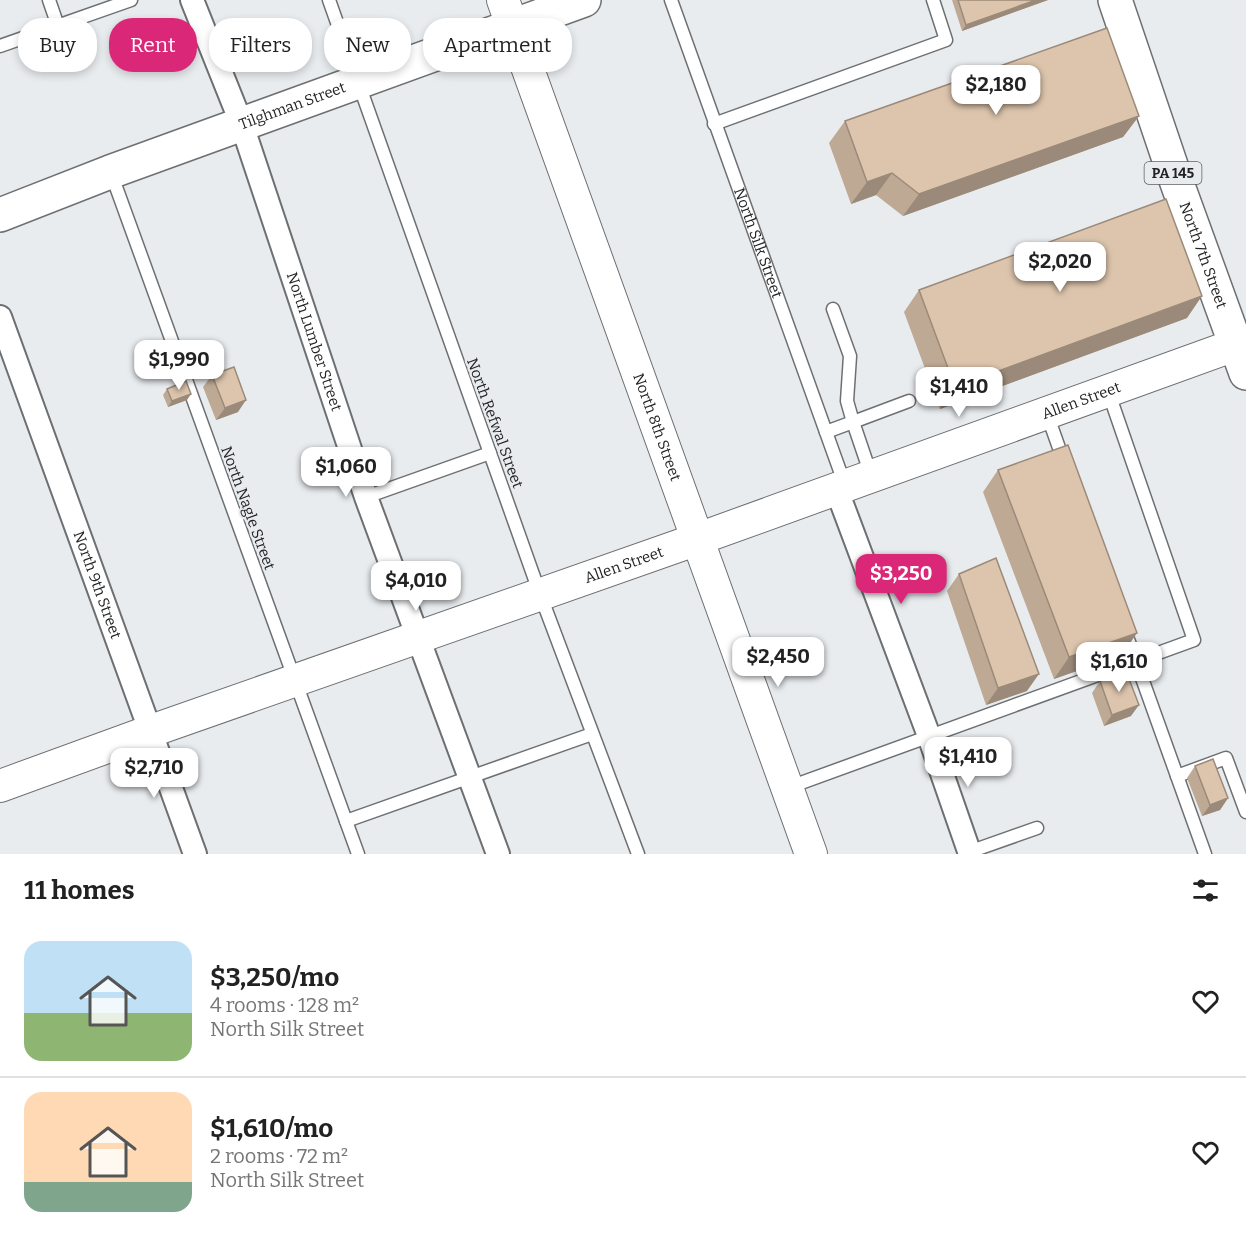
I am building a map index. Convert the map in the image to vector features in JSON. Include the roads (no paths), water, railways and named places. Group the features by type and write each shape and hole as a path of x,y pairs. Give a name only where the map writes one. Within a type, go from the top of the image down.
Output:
{"main road":[{"name":"Tilghman Street","path":"0,215 110,172 357,82 507,13 584,0"},
{"name":"North 7th Street","path":"1115,0 1177,183 1243,352"}],"street":[{"name":"North Lumber Street","path":"192,0 242,124 366,496 498,854"},
{"name":"North 8th Street","path":"507,13 811,854"},
{"name":"North 9th Street","path":"0,317 195,854"},
{"name":"Allen Street","path":"0,786 698,539 1108,390 1243,352"},
{"name":"North Silk Street","path":"851,483 928,736 969,853"}],"lane":[{"path":"49,0 55,18"},
{"path":"80,18 131,0"},
{"name":"North Refwal Street","path":"329,0 540,594 638,854"},
{"name":"North Silk Street","path":"671,0 826,432 851,483"},
{"path":"714,124 946,40 933,0"},
{"path":"0,46 18,40"},
{"name":"North Nagle Street","path":"110,172 358,854"},
{"path":"832,309 850,356 847,401 853,422 851,483"},
{"path":"788,788 1194,639 1108,390"},
{"path":"826,432 909,401"},
{"path":"1046,413 1066,469"},
{"path":"366,496 490,453"},
{"path":"1119,616 1205,854"},
{"path":"346,821 592,734"},
{"path":"1177,776 1226,758 1246,812"},
{"path":"969,853 1037,828"}]}
